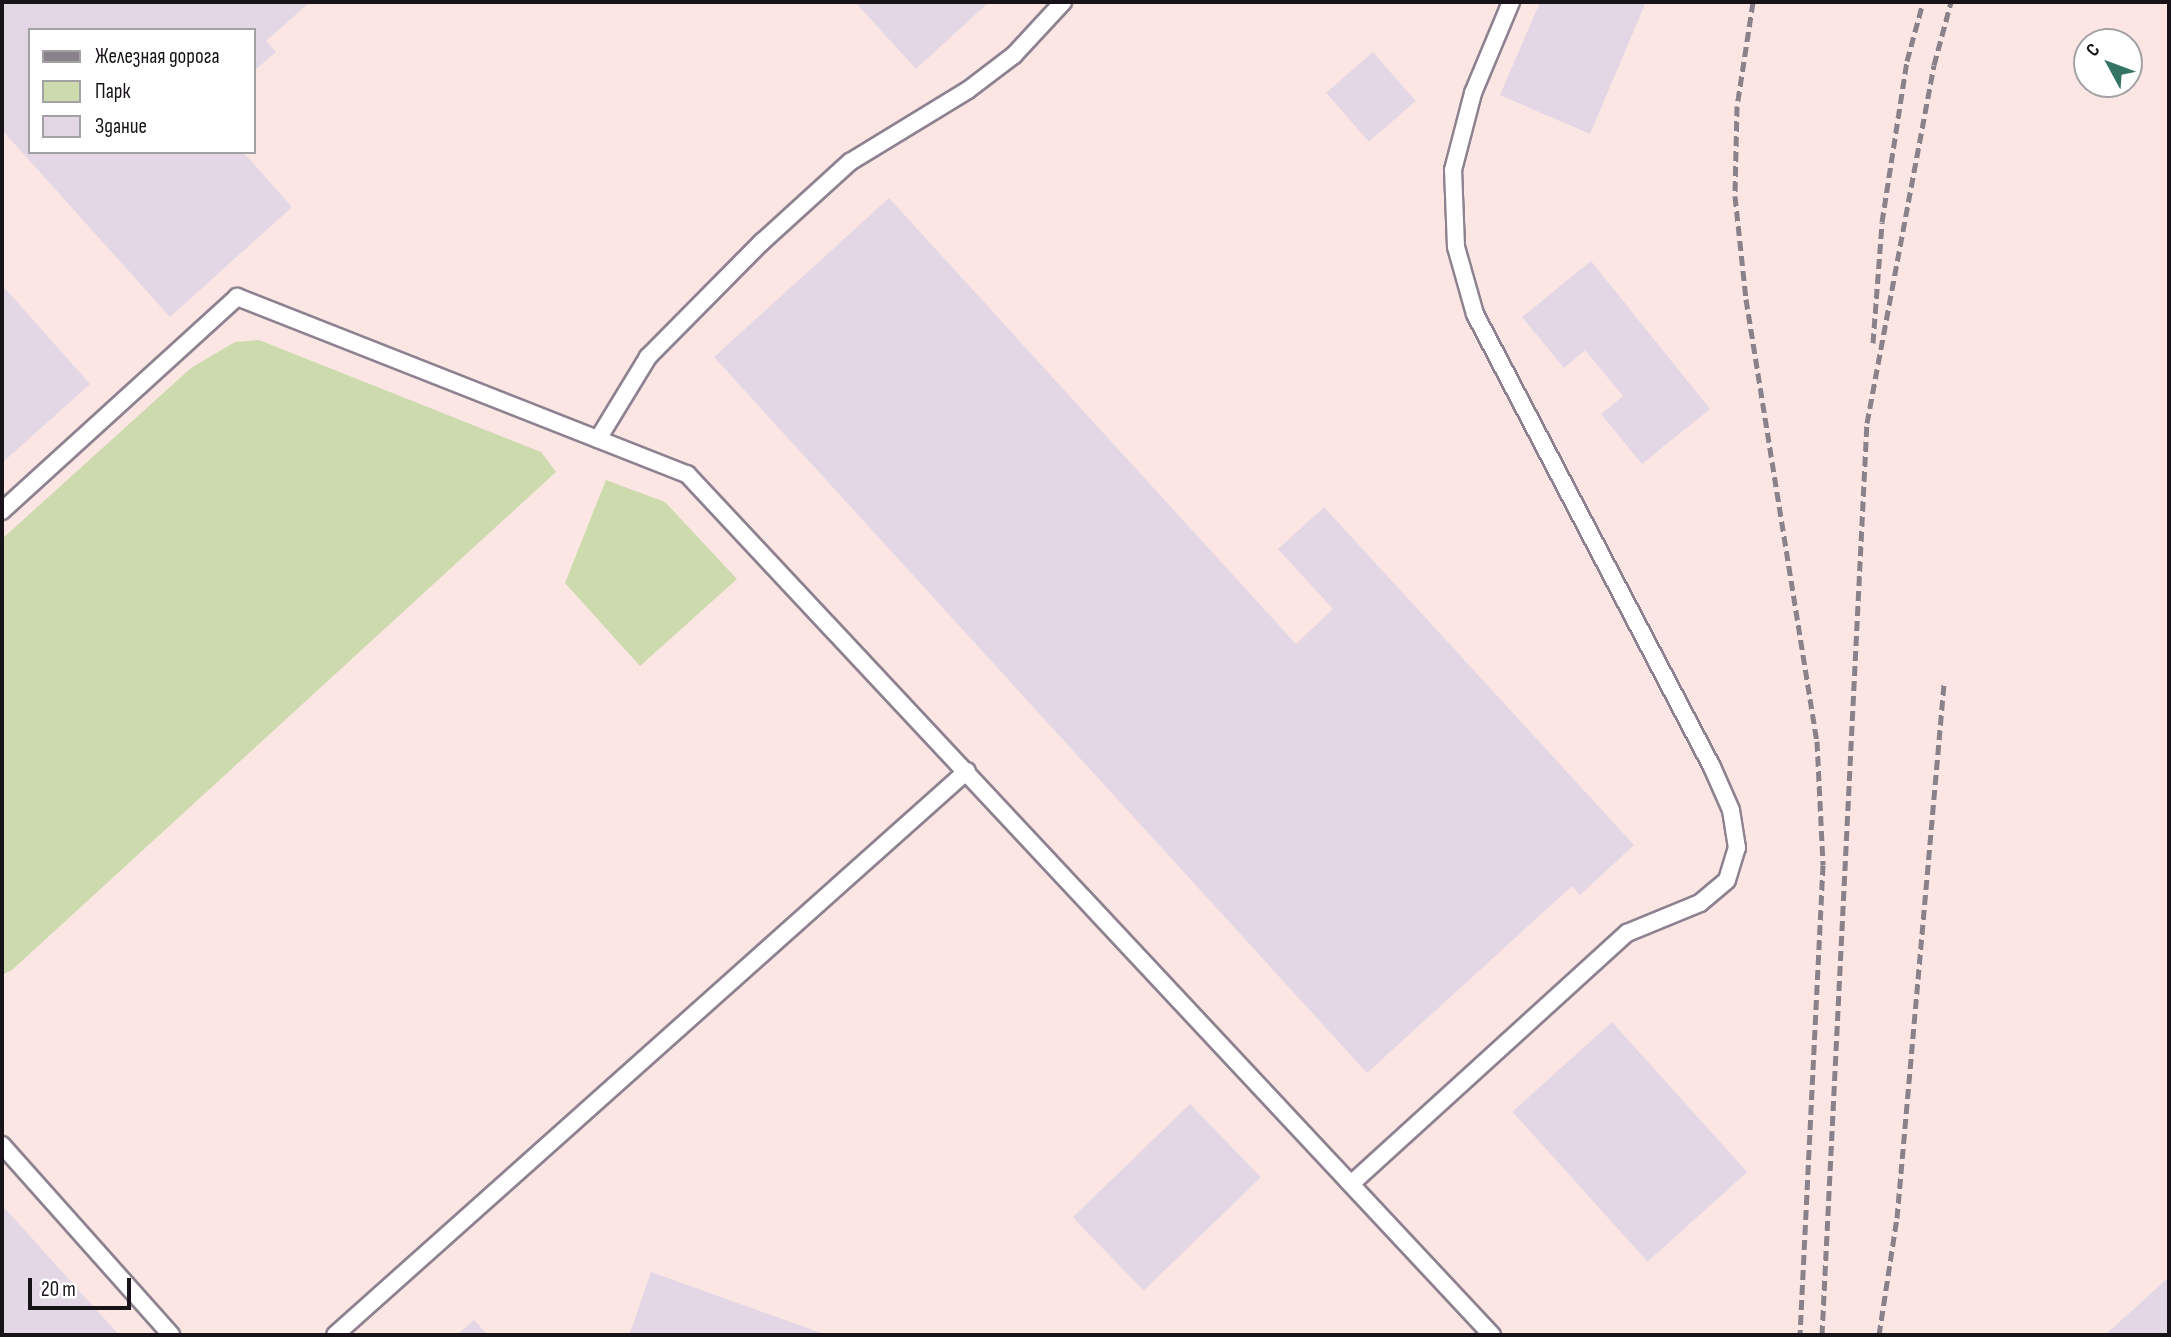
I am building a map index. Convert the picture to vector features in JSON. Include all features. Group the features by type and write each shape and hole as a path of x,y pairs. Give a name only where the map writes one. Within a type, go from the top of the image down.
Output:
{"lane":[{"path":"598,439 648,357 762,242 850,162 968,90 1014,55 1063,2"},
{"path":"1351,1184 1627,933 1700,903 1727,880 1737,848 1731,810 1712,767 1475,314 1456,247 1453,170 1473,93 1511,2"},
{"path":"2,510 237,297 688,474 1492,1335"},
{"path":"335,1335 967,771"},
{"path":"2,1144 171,1335"}],"shaded area":[{"path":"2,2 2169,2 2169,1335 2,1335"}],"green space":[{"path":"259,340 541,452 556,472 12,970 2,975 2,539 191,368 235,342"},
{"path":"606,480 665,502 737,579 640,666 565,583"}],"building":[{"path":"2,2 310,2 266,41 276,52 256,69 256,28 28,28 28,154 245,154 292,207 170,317 2,130"},
{"path":"855,2 989,2 916,69"},
{"path":"1540,2 1646,2 1590,134 1500,95"},
{"path":"1373,52 1416,101 1369,142 1326,93"},
{"path":"889,198 1296,644 1333,609 1278,549 1324,507 1634,845 1580,895 1572,886 1367,1073 714,357"},
{"path":"1591,261 1710,409 1642,464 1601,414 1623,396 1585,350 1564,368 1522,317"},
{"path":"2,285 90,384 2,463"},
{"path":"1612,1022 1747,1172 1648,1262 1512,1112"},
{"path":"1190,1104 1261,1177 1144,1291 1073,1217"},
{"path":"2,1205 119,1335 2,1335"},
{"path":"651,1272 827,1335 630,1333"},
{"path":"2169,1277 2169,1335 2105,1335"},
{"path":"474,1320 488,1335 457,1335"}],"railway":[{"path":"1753,2 1737,106 1735,196 1746,299 1817,741 1823,865 1800,1335"},
{"path":"1873,343 1882,222 1907,61 1923,2"},
{"path":"1822,1335 1867,423 1934,65 1951,2"},
{"path":"1879,1335 1897,1218 1944,684"}]}
